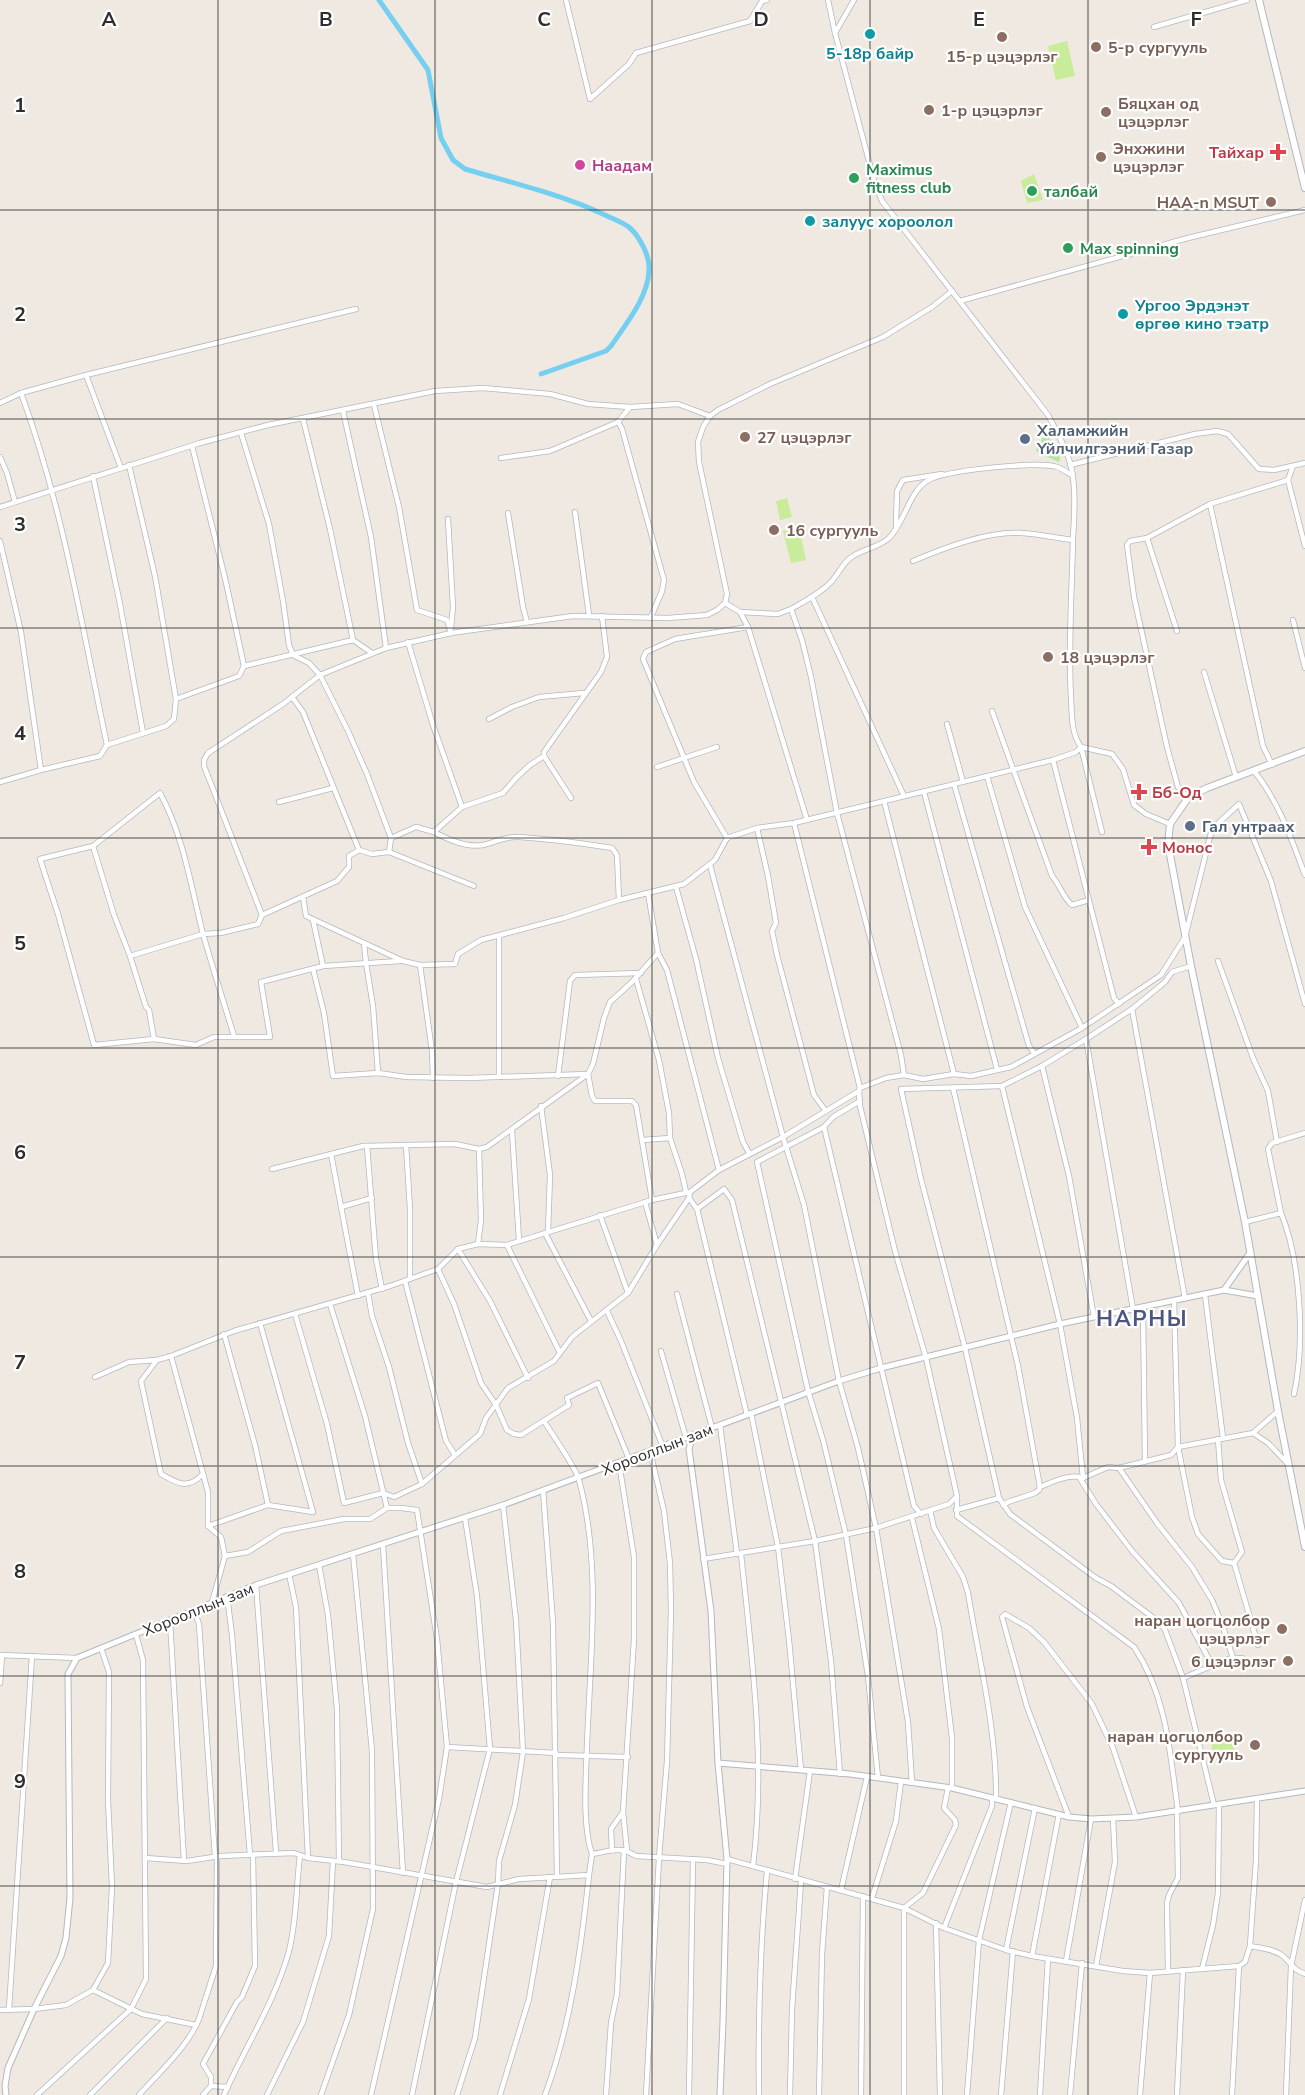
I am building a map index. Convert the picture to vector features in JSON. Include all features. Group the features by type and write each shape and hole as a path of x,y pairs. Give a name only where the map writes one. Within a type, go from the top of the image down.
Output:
{"main road":[{"path":"1259,0 1305,188"},
{"path":"1305,751 1188,798 1170,824 1168,854 1245,1222 1278,1411 1305,1547"}],"street":[{"path":"566,0 590,99 629,64 636,53 750,21 762,1 767,0"},
{"path":"828,0 875,184 882,201 1048,415 1070,465 1073,476 1070,672 1073,727 1076,740 1081,747 1102,832"},
{"path":"835,33 854,0"},
{"path":"1154,27 1247,0"},
{"path":"960,301 1188,238 1305,210"},
{"path":"262,915 204,766 208,753 244,731 320,675 386,648 451,633 589,615 668,618 707,615 725,603 727,594 699,462 698,442 710,416 770,384 883,337 932,307 952,291"},
{"path":"0,403 21,393 86,375 356,309"},
{"path":"86,375 121,468"},
{"path":"0,507 93,476 268,425 435,391 482,388 550,394 588,404 630,407 678,404 710,416"},
{"path":"21,393 37,436 71,565 107,745"},
{"path":"374,405 399,507 417,610 447,620 451,633"},
{"path":"501,458 550,451 618,422 630,407"},
{"path":"343,411 371,537 386,648"},
{"path":"303,419 330,529 353,640 372,653"},
{"path":"618,422 622,429 664,580 651,617"},
{"path":"1070,465 1194,434 1217,431 1228,434 1259,470 1274,470 1305,463"},
{"path":"241,433 269,524 289,645 293,655 309,663 320,675 368,774 391,838 389,852"},
{"path":"176,699 240,676 244,666 192,446"},
{"path":"0,457 15,502"},
{"path":"0,782 100,756 107,745 166,726 174,719 176,699 154,576 129,465"},
{"path":"896,529 897,491 903,480 972,469 1030,466 1057,467 1073,476"},
{"path":"1293,466 1288,480 1305,546"},
{"path":"725,603 741,612 778,614 812,597 832,581 850,558 888,539 896,529 907,506 926,481 949,473"},
{"path":"93,476 144,733"},
{"path":"1188,798 1178,787 1170,757 1134,597 1127,545 1130,541 1147,538 1210,504 1288,480"},
{"path":"1210,504 1263,746 1272,765"},
{"path":"575,512 589,615"},
{"path":"508,513 527,622"},
{"path":"448,519 453,608 451,633"},
{"path":"913,561 949,546 1006,533 1073,540"},
{"path":"1147,538 1177,631"},
{"path":"0,541 21,632 41,770"},
{"path":"812,597 904,796"},
{"path":"791,609 802,640 811,677 837,813 901,1055 904,1075"},
{"path":"741,612 748,627 807,820"},
{"path":"571,798 544,756 544,752 600,672 607,657 602,616"},
{"path":"1293,620 1305,668"},
{"path":"728,838 702,797 683,758 643,660 646,652 675,639 748,627"},
{"path":"244,666 353,640"},
{"path":"408,642 462,807"},
{"path":"1204,672 1236,777"},
{"path":"489,719 539,697 585,693"},
{"path":"292,697 303,712 358,850"},
{"path":"992,711 1052,876 1067,901 1072,905 1089,900"},
{"path":"947,724 963,782"},
{"path":"657,767 717,747"},
{"path":"303,897 306,916 402,961 420,965 455,964 458,954 481,940 499,937 619,900 684,884 710,865 728,838 757,828 794,823 1053,760 1076,752 1081,747"},
{"path":"1081,747 1112,754 1123,769 1134,806 1170,824"},
{"path":"434,832 462,807 503,793 530,765 544,756"},
{"path":"1053,760 1114,998 1119,1004"},
{"path":"1254,771 1276,801 1305,875"},
{"path":"987,776 1025,907 1082,1028"},
{"path":"954,784 1029,1046 1034,1053"},
{"path":"279,802 333,788"},
{"path":"924,792 997,1069"},
{"path":"234,1036 203,934 191,879 167,806 160,793 93,846 40,859 58,914 94,1045 154,1039 196,1045 214,1038 270,1037 261,982 323,966 402,961"},
{"path":"884,801 954,1074"},
{"path":"295,1314 327,1424 344,1503 383,1493 394,1497 422,1484 480,1434 486,1418 508,1388 554,1361 572,1337 628,1293 688,1194 719,1170 783,1137 859,1090 886,1078 904,1075 923,1079 954,1074 971,1076 1011,1067 1082,1028 1161,975 1185,937 1212,829 1239,804 1271,881 1305,1004"},
{"path":"794,823 859,1090 895,1251 926,1358 957,1496 957,1516 1102,1621 1134,1647 1150,1671 1164,1715 1178,1811 1179,1878 1167,1903 1168,1971"},
{"path":"391,838 416,827 472,846 484,845 499,838 516,836 612,848 617,855 619,900"},
{"path":"757,828 776,923 772,931 777,955 814,1095 825,1110"},
{"path":"93,846 114,915 149,1010 154,1039"},
{"path":"130,956 203,934 221,933 258,924 262,915 337,881 348,867 349,856 358,850 372,854 389,852 474,886"},
{"path":"710,865 786,1148 804,1205 838,1381 858,1448 876,1528 908,1722 912,1783"},
{"path":"676,887 696,960 718,1058 743,1142 749,1153"},
{"path":"648,893 658,953 667,970 719,1170"},
{"path":"313,920 323,966"},
{"path":"499,937 499,1077"},
{"path":"364,943 373,1006 378,1073"},
{"path":"272,1169 367,1146 455,1144 478,1149 487,1147 588,1074 593,1064 610,1002 636,979 658,953"},
{"path":"1218,961 1253,1058 1268,1091 1277,1142"},
{"path":"420,965 432,1051 433,1078"},
{"path":"1191,966 1172,972 1165,982 1132,1009 1086,1039 1042,1066 1002,1086 901,1089 921,1179 965,1348 999,1498 1010,1514 1159,1622 1165,1630 1183,1678 1216,1805 1218,1893 1202,1969"},
{"path":"313,969 324,1013 333,1076 378,1073 433,1078 588,1074"},
{"path":"558,1076 570,981 575,975 641,973"},
{"path":"636,979 659,1060 669,1113 670,1138 688,1194 696,1209 749,1414 778,1547 801,1770"},
{"path":"1132,1009 1185,1298"},
{"path":"1086,1039 1134,1309"},
{"path":"1026,1058 1033,1070"},
{"path":"1042,1066 1069,1176 1094,1317"},
{"path":"588,1074 595,1101 632,1101 636,1105 652,1200"},
{"path":"1002,1086 1060,1324 1077,1418 1081,1477 1096,1504 1132,1551 1179,1603 1212,1665"},
{"path":"953,1088 1012,1336 1040,1487"},
{"path":"860,1101 833,1117 824,1127 757,1162 808,1391 823,1440 846,1535 868,1676 878,1778"},
{"path":"541,1106 550,1175 546,1232 591,1321"},
{"path":"824,1127 914,1506 921,1514"},
{"path":"512,1131 519,1240"},
{"path":"1294,1394 1298,1380 1303,1312 1288,1229 1281,1213 1268,1149 1272,1143 1305,1133"},
{"path":"642,1140 670,1138"},
{"path":"406,1145 410,1209 407,1280 446,1441 455,1455"},
{"path":"367,1146 376,1259 382,1289"},
{"path":"478,1149 482,1220 478,1244"},
{"path":"331,1154 358,1296"},
{"path":"696,1209 724,1189 732,1200 815,1541 831,1661 840,1774"},
{"path":"95,1377 129,1362 157,1360 171,1356 224,1334 382,1289 438,1269 458,1249 478,1244 507,1245 652,1200 688,1194"},
{"path":"341,1207 372,1198"},
{"path":"645,1202 657,1245"},
{"path":"1245,1222 1281,1213"},
{"path":"600,1215 628,1293"},
{"path":"507,1245 560,1353"},
{"path":"458,1249 489,1300 528,1378"},
{"path":"1224,1290 1250,1253"},
{"path":"438,1269 454,1304 481,1383 496,1405 507,1431 521,1435 569,1405 567,1398 598,1383 629,1459"},
{"name":"Хорооллын зам","path":"77,1658 256,1585 503,1505 838,1381 881,1368 1060,1324 1224,1290 1258,1296"},
{"path":"368,1293 372,1316 422,1484"},
{"path":"677,1294 712,1428"},
{"path":"1205,1295 1220,1439 1221,1480 1242,1552 1234,1563"},
{"path":"1174,1301 1178,1448 1192,1516 1198,1534 1222,1560 1234,1563"},
{"path":"330,1304 366,1416 387,1508"},
{"path":"1143,1308 1145,1461"},
{"path":"607,1311 663,1447"},
{"path":"208,1526 268,1505 313,1512 260,1323"},
{"path":"224,1334 255,1445 268,1505"},
{"path":"661,1352 686,1438"},
{"path":"171,1356 208,1492 208,1526 221,1537 225,1556 212,1602"},
{"path":"157,1360 141,1381 161,1474 179,1484 195,1482 202,1475"},
{"path":"1003,1505 1035,1493 1040,1490 1040,1487 1061,1479 1081,1477 1108,1467 1119,1468 1171,1455 1178,1448 1253,1433 1278,1411"},
{"path":"544,1421 578,1478 590,1544 592,1614 587,1755 587,1840 592,1854 582,1944 559,2058 545,2095"},
{"path":"720,1425 753,1667 758,1766 758,1825 753,1866"},
{"path":"1253,1433 1268,1443 1288,1464"},
{"path":"693,1435 689,1449 711,1611 718,1763 727,1861 720,2095"},
{"path":"646,2095 658,1858 667,1761 671,1611 670,1563 664,1511 650,1451"},
{"path":"606,2095 611,2023 617,1994 626,1850 623,1812 634,1639 634,1557 619,1463"},
{"path":"1119,1468 1151,1515 1192,1567 1212,1600 1233,1658"},
{"path":"543,1490 552,1623 557,1876"},
{"path":"703,1559 815,1541 876,1528 949,1504 957,1496"},
{"path":"956,1509 999,1498"},
{"path":"457,2095 474,2038 498,1884 499,1861 514,1805 524,1752 516,1620 503,1505"},
{"path":"225,1556 248,1552 281,1531 344,1519 370,1519 387,1508 417,1510 437,1639 447,1747 439,1799 371,2095"},
{"path":"930,1510 934,1528 963,1577 968,1593 990,1725 996,1779 992,1806 944,1928"},
{"path":"412,2095 456,1882 490,1749 477,1596 465,1518"},
{"path":"904,1908 923,1893 956,1825 955,1820 944,1808 950,1788 952,1738 939,1629 912,1518"},
{"path":"383,1545 403,1873"},
{"path":"321,2095 349,2015 373,1909 371,1749 353,1554"},
{"path":"1234,1563 1258,1645"},
{"path":"267,2095 303,2022 329,1936 336,1861 337,1709 328,1615 319,1565"},
{"path":"289,1574 296,1607 308,1858"},
{"path":"256,1585 276,1852"},
{"path":"203,2095 211,2086 211,2077 203,2064 237,2002 242,1997 255,1966 252,1855 227,1596"},
{"path":"139,2095 196,2025 216,1966 216,1856 199,1624 194,1610"},
{"path":"1069,1817 1027,1707 1002,1617 1005,1614 1029,1628 1044,1642 1092,1704 1113,1748 1136,1817"},
{"path":"170,1621 184,1861"},
{"path":"37,2095 131,2009 146,1979 143,1660 136,1635"},
{"path":"0,2010 66,2005 93,1990 108,1964 112,1887 108,1800 109,1672 101,1648"},
{"path":"0,1683 1,1655 77,1658 68,1674 70,1898 66,1938 61,1956 8,2068 6,2095"},
{"path":"9,2009 32,1656"},
{"path":"1183,1678 1212,1665 1233,1658 1242,1658"},
{"path":"447,1747 628,1757"},
{"path":"718,1763 878,1778 950,1788 1069,1817 1136,1817 1305,1791"},
{"path":"790,2095 798,1880 810,1771"},
{"path":"842,1890 867,1777"},
{"path":"872,1898 896,1821 901,1781"},
{"path":"592,1854 626,1850 636,1856 727,1861 753,1866 904,1908 944,1928 1006,1950 1048,1959 1150,1973 1239,1966 1245,1962 1250,1946 1256,1860 1257,1798"},
{"path":"967,2095 979,1940 1011,1803"},
{"path":"1006,1950 1035,1808"},
{"path":"612,1850 611,1829 623,1812"},
{"path":"1032,1956 1059,1814"},
{"path":"1066,1961 1091,1818"},
{"path":"1096,1966 1115,1862 1113,1818"},
{"path":"145,1858 184,1861 216,1856 276,1852 487,1887 519,1879 589,1875"},
{"path":"225,2095 258,2026 289,1950 296,1909 300,1855"},
{"path":"688,2095 693,1859"},
{"path":"759,2095 758,2018 761,1938 767,1871"},
{"path":"500,2095 529,1999 550,1877"},
{"path":"819,2095 822,1954 827,1887"},
{"path":"861,2095 863,1896"},
{"path":"1286,2095 1291,1966 1305,1900"},
{"path":"904,1908 904,2095"},
{"path":"936,1923 940,2095"},
{"path":"1250,1946 1282,1955 1295,1970 1305,1974"},
{"path":"1001,2095 1013,1951"},
{"path":"1040,2095 1048,1959"},
{"path":"1070,2095 1082,1963"},
{"path":"1232,2095 1239,1966"},
{"path":"1177,2095 1184,1970"},
{"path":"1140,2095 1150,1973"},
{"path":"93,1990 142,2014 196,2025"},
{"path":"90,2095 167,2018"},
{"path":"211,2086 228,2087"}],"green space":[{"path":"1067,41 1075,76 1056,80 1048,46"},
{"name":"талбай","path":"1034,174 1043,200 1027,203 1021,181"},
{"path":"1046,432 1060,458 1059,462 1036,450"},
{"path":"787,498 792,517 780,520 776,501"},
{"path":"799,528 806,560 791,563 783,531"},
{"path":"1232,1737 1235,1756 1214,1760 1211,1741"}],"waterway":[{"path":"379,0 428,70 441,138 453,160 465,169 554,195 621,222 633,232 646,252 649,269 645,289 636,309 611,346 606,351 541,374"}],"place":[{"name":"5-18р байр","path":"870,34"},
{"name":"15-р цэцэрлэг","path":"1002,37"},
{"name":"5-р сургууль","path":"1096,47"},
{"name":"1-р цэцэрлэг","path":"929,110"},
{"name":"Бяцхан од цэцэрлэг","path":"1106,112"},
{"name":"Тайхар","path":"1278,152"},
{"name":"Энхжини цэцэрлэг","path":"1101,157"},
{"name":"Наадам","path":"580,165"},
{"name":"Maximus fitness club","path":"854,178"},
{"name":"талбай","path":"1032,191"},
{"name":"HAA-n MSUT","path":"1271,202"},
{"name":"залуус хороолол","path":"810,221"},
{"name":"Max spinning","path":"1068,248"},
{"name":"Ургоо Эрдэнэт өргөө кино тэатр","path":"1123,314"},
{"name":"27 цэцэрлэг","path":"745,437"},
{"name":"Халамжийн Үйлчилгээний Газар","path":"1025,439"},
{"name":"16 сургууль","path":"774,530"},
{"name":"18 цэцэрлэг","path":"1048,657"},
{"name":"Бб-Од","path":"1139,792"},
{"name":"Гал унтраах","path":"1190,826"},
{"name":"Монос","path":"1149,847"},
{"name":"наран цогцолбор цэцэрлэг","path":"1282,1629"},
{"name":"6 цэцэрлэг","path":"1288,1661"},
{"name":"наран цогцолбор сургууль","path":"1255,1745"}],"district":[{"name":"НАРНЫ","path":"1142,1318"}]}
